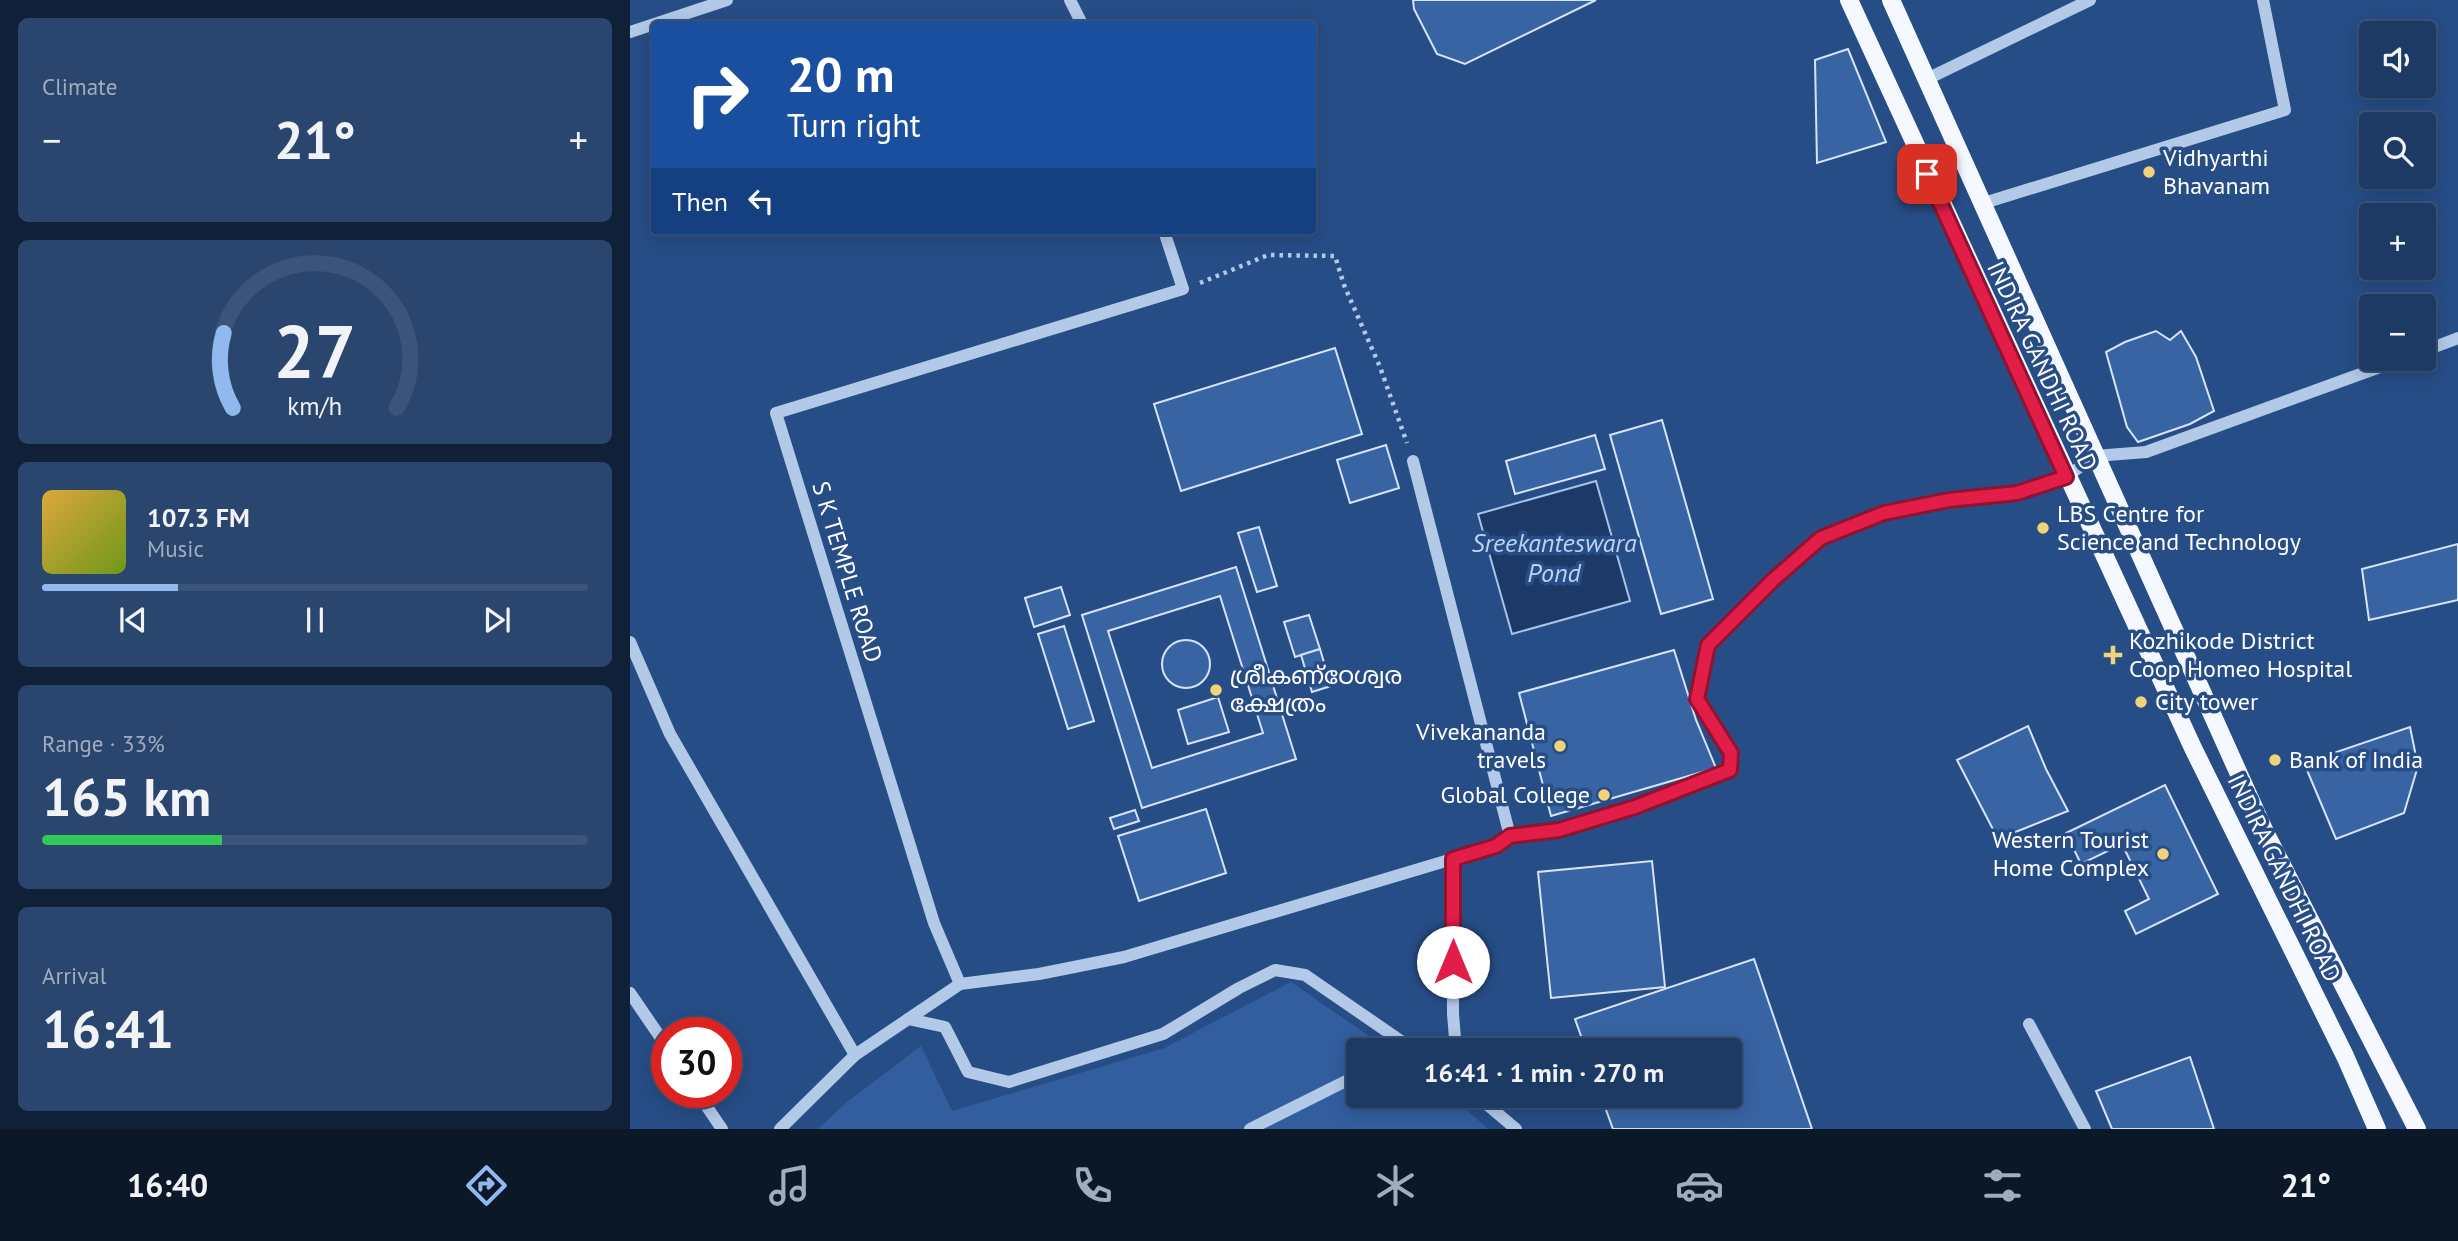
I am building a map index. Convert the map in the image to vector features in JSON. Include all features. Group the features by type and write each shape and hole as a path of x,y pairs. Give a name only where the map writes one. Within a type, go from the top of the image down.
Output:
{"main road":[{"name":"INDIRA GANDHI ROAD","path":"1849,0 2066,477 2193,748 2345,1056 2377,1129"},
{"name":"INDIRA GANDHI ROAD","path":"1891,0 2265,832 2417,1129"}],"street":[{"path":"663,21 727,0"},
{"path":"1070,0 1080,21"},
{"path":"1927,79 2090,0"},
{"path":"1984,203 2285,110 2263,0"},
{"path":"630,32 651,25"},
{"path":"1165,235 1183,289"},
{"name":"S K TEMPLE ROAD","path":"960,984 934,923 776,413 1183,289"},
{"path":"2436,346 2458,338"},
{"path":"780,1129 855,1055 960,984 1040,974 1124,957 1496,846 1510,836 1559,830 1635,807 1730,770 1731,753 1697,699 1708,645 1773,580 1821,538 1884,513 1949,500 2017,493 2066,477 2095,456 2146,452 2369,371"},
{"path":"1413,461 1510,836"},
{"path":"630,642 670,734 855,1055"},
{"path":"1453,859 1452,1014 1455,1038"},
{"path":"908,1019 945,1027 968,1072 1009,1082 1163,1034 1239,988 1275,971 1305,975 1395,1038"},
{"path":"630,993 651,1024"},
{"path":"2029,1024 2085,1129"},
{"path":"1250,1129 1346,1081"},
{"path":"708,1108 722,1129"},
{"path":"1491,1108 1516,1129"}],"path":[{"path":"1183,289 1268,255 1335,256 1344,285 1380,368 1413,461"}],"shaded area":[{"path":"1291,982 1372,1038 1346,1038 1346,1108 1464,1108 1488,1129 818,1129 847,1102 921,1046 952,1111 1162,1049"}],"water":[{"name":"Sreekanteswara Pond","path":"1596,481 1630,601 1512,634 1478,514"}],"building":[{"path":"1413,0 1596,0 1465,64 1437,54 1414,9"},
{"path":"1848,49 1886,142 1817,163 1815,60"},
{"path":"2156,331 2170,340 2181,331 2196,357 2214,411 2190,424 2138,442 2127,427 2106,352"},
{"path":"1335,348 1362,434 1181,491 1154,404"},
{"path":"1662,420 1713,599 1661,614 1610,435"},
{"path":"1595,435 1605,469 1515,494 1506,461"},
{"path":"1386,445 1399,488 1350,503 1337,460"},
{"path":"1259,527 1277,586 1257,592 1238,533"},
{"path":"2458,544 2458,600 2369,620 2362,569"},
{"path":"1236,567 1296,759 1142,808 1082,615","holes":["1220,596 1263,733 1152,768 1108,631"]},
{"path":"1061,587 1070,615 1034,627 1025,598"},
{"path":"1309,615 1320,649 1295,657 1284,622"},
{"path":"1064,626 1094,721 1068,729 1038,634"},
{"path":"1186,640 1203,647 1210,664 1203,681 1186,688 1169,681 1162,664 1169,647"},
{"path":"1320,649 1331,686 1312,692 1301,655"},
{"path":"1674,650 1696,720 1716,768 1551,816 1519,693"},
{"path":"1218,697 1229,732 1188,744 1178,710"},
{"path":"2028,726 2068,811 1998,839 1957,760"},
{"path":"2410,727 2418,766 2404,813 2336,839 2304,763"},
{"name":"Western Tourist Home Complex","path":"2165,785 2218,894 2136,934 2125,911 2149,899 2122,844 2081,864 2066,833"},
{"path":"1206,809 1226,873 1139,901 1118,836"},
{"path":"1135,810 1139,821 1114,829 1110,818"},
{"path":"1652,861 1665,987 1551,998 1538,872"},
{"path":"1754,959 1812,1129 1613,1129 1605,1108 1742,1108 1742,1038 1582,1038 1575,1019"},
{"path":"2190,1057 2214,1129 2112,1129 2096,1091"}],"place":[{"name":"Vidhyarthi Bhavanam","path":"2149,172"},
{"name":"LBS Centre for Science and Technology","path":"2043,528"},
{"name":"Kozhikode District Coop Homeo Hospital","path":"2113,655"},
{"name":"ശ്രീകണ്ഠേശ്വര ക്ഷേത്രം","path":"1216,690"},
{"name":"City tower","path":"2141,702"},
{"name":"Vivekananda travels","path":"1560,746"},
{"name":"Bank of India","path":"2275,760"},
{"name":"Global College","path":"1604,795"},
{"name":"Western Tourist Home Complex","path":"2163,854"}],"route":[{"path":"1453,962 1453,859 1496,846 1510,836 1559,830 1635,807 1730,770 1731,753 1697,699 1708,645 1773,580 1821,538 1884,513 1949,500 2017,493 2066,477 1927,174"}]}
